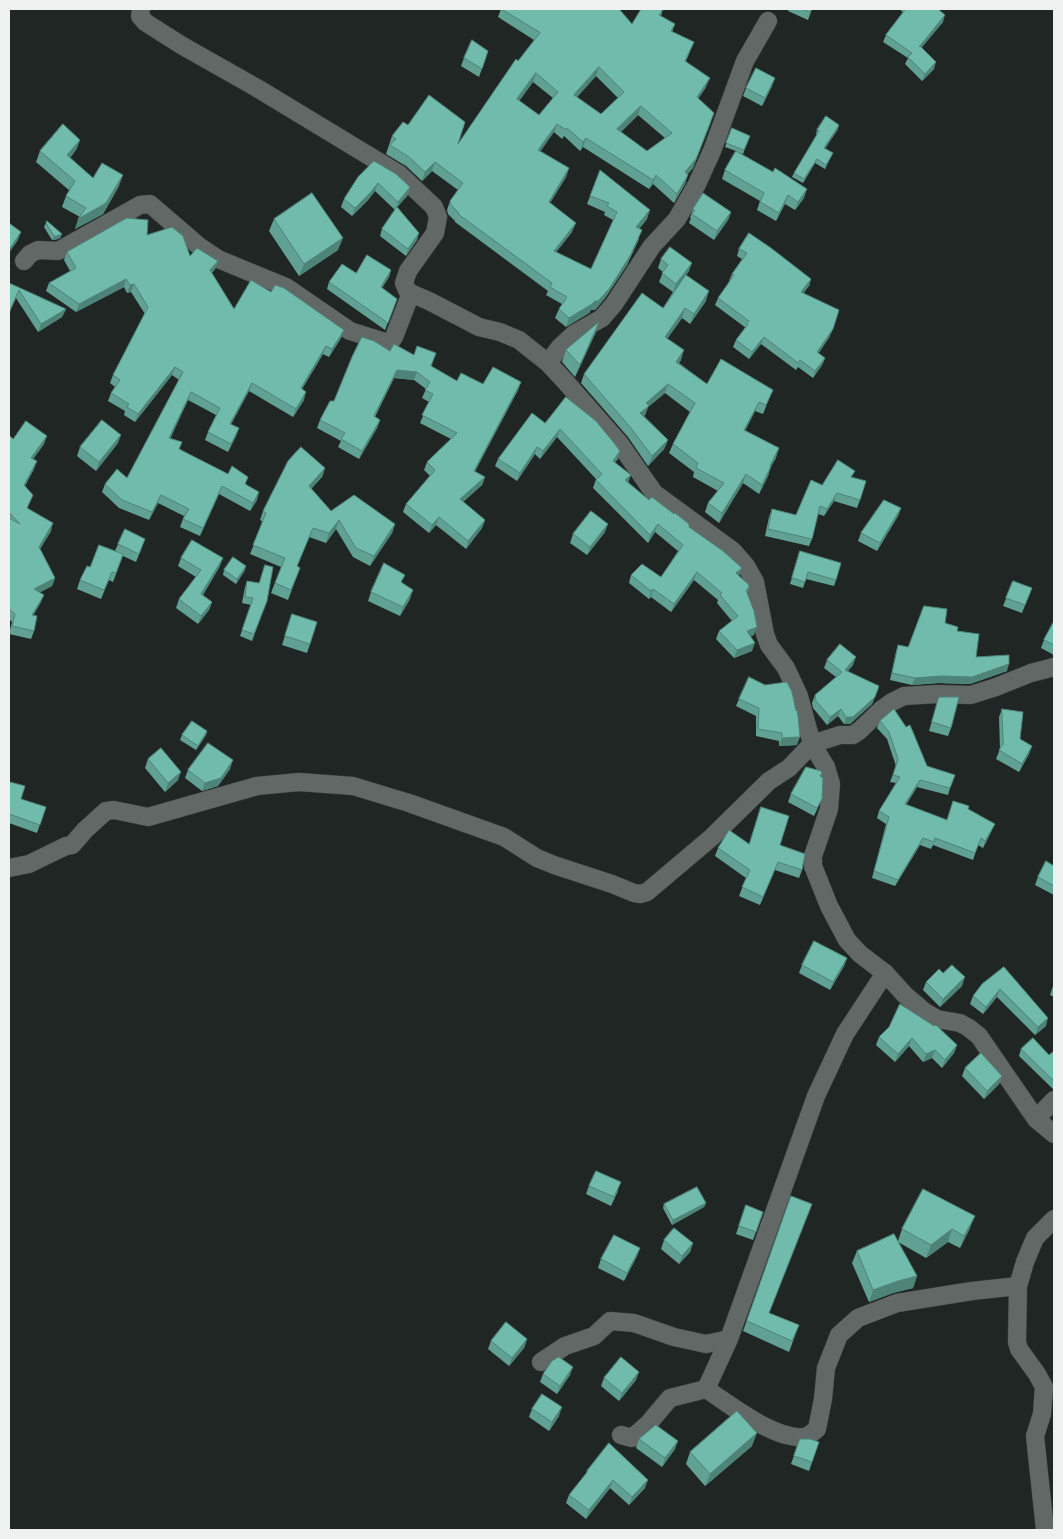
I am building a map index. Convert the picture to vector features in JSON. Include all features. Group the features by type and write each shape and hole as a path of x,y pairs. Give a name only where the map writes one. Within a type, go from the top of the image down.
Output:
{"street":[{"path":"142,9 140,16 145,22 398,174 434,207 438,217 436,233 408,271 404,283 408,292 479,327 500,332 519,340 548,363 620,444 654,493 732,551 746,566 755,582 765,634 772,650 786,668 799,696 812,744 826,768 831,784 831,797 827,818 813,856 813,866 829,906 847,940 860,954 885,973 905,995 925,1012 937,1019 960,1022 979,1036 1036,1119 1054,1134"},
{"path":"548,363 574,334 602,318 614,304 652,246 676,219 697,184 712,151 744,61 768,21"},
{"path":"24,261 34,251 58,252 140,205 150,204 203,249 218,259 286,287 355,333 385,342 391,341 411,293"},
{"path":"9,868 29,864 66,846 72,845 106,811 114,810 148,817 257,786 299,782 353,786 410,803 504,837 537,858 554,865 612,884 634,894 640,894 647,892 712,837 769,781 789,768 812,744 840,735 859,732 881,710 904,696 971,695 1031,673 1054,668"},
{"path":"706,1389 729,1339 816,1096 845,1034 885,973"},
{"path":"1036,1119 1054,1100"},
{"path":"1045,1530 1035,1436 1042,1414 1044,1387 1019,1350 1017,1342 1018,1286 1025,1262 1036,1238 1054,1219"},
{"path":"621,1435 632,1438 648,1424 670,1398 706,1389 761,1425 790,1436 806,1437 817,1429 823,1399 826,1368 839,1335 858,1318 897,1303 1018,1286"},
{"path":"541,1362 565,1346 594,1336 610,1321 634,1323 674,1337 706,1344 729,1339"}],"building":[{"path":"502,9 619,9 632,24 641,9 663,9 659,15 675,24 671,31 694,42 685,61 710,78 697,97 714,113 696,159 685,172 688,175 677,194 656,175 653,180 586,138 583,142 567,128 566,130 557,124 538,150 569,168 549,202 576,223 554,251 591,269 617,212 607,206 609,203 590,196 600,170 650,210 636,227 642,230 630,256 609,289 598,301 595,301 569,318 559,309 567,297 550,287 552,283 458,214 450,201 463,183 435,162 425,172 409,157 390,145 396,139 392,136 403,122 408,125 429,95 465,122 458,144 516,59 518,61 540,33","holes":["599,67 624,92 601,114 574,95","536,73 558,92 539,115 517,99","641,106 672,133 647,151 617,129"]},
{"path":"906,9 938,9 945,15 919,47 936,62 925,74 908,57 912,53 886,35"},
{"path":"472,40 488,51 482,69 464,58"},
{"path":"756,68 775,78 765,98 746,88"},
{"path":"826,116 839,125 824,148 833,153 826,165 817,159 804,179 794,173"},
{"path":"63,124 80,140 67,155 93,178 102,163 123,175 106,203 78,219 86,208 66,196 75,181 40,151"},
{"path":"732,128 750,136 744,150 726,143"},
{"path":"736,151 773,172 775,168 807,189 798,202 788,195 779,213 760,202 764,193 725,170"},
{"path":"374,161 396,174 410,187 398,202 378,183 355,208 344,199 358,177"},
{"path":"312,193 343,238 304,264 274,219"},
{"path":"703,193 731,212 717,231 692,214"},
{"path":"397,207 419,233 408,249 382,229"},
{"path":"127,218 148,220 147,235 172,227 183,236 190,256 197,248 218,261 210,270 234,309 251,280 271,292 275,285 284,288 344,330 332,349 326,346 301,388 306,392 296,409 252,383 230,424 239,428 231,444 208,432 220,408 191,392 169,438 182,442 179,449 228,474 232,466 248,477 245,484 259,492 253,503 222,486 203,528 183,519 189,509 161,495 152,512 122,500 105,484 117,469 127,478 183,372 175,367 138,414 127,407 129,404 111,393 120,380 113,375 148,307 134,284 130,285 126,279 79,304 49,283 76,268 67,252"},
{"path":"47,221 62,234 54,236 46,223"},
{"path":"9,223 21,232 9,250"},
{"path":"749,233 811,279 801,292 839,310 833,329 817,352 825,358 815,371 800,360 798,363 764,337 752,352 736,340 749,321 718,298 747,253 739,249"},
{"path":"670,247 692,263 676,284 662,273 668,265 661,259"},
{"path":"367,255 391,270 381,287 397,299 388,323 329,282 342,264 356,273"},
{"path":"686,275 709,291 694,314 685,308 665,337 684,350 676,362 707,384 721,359 773,390 766,405 759,402 744,430 779,448 762,485 746,474 722,513 708,503 724,483 696,468 698,463 673,444 695,403 668,384 646,403 649,406 640,413 668,440 652,456 631,428 584,374 642,293 663,308"},
{"path":"9,283 66,309 41,324 19,290 9,312"},
{"path":"599,322 580,365 566,350"},
{"path":"362,337 374,341 390,351 394,344 414,355 417,346 436,353 431,366 457,381 461,373 483,384 493,367 521,382 474,471 485,477 460,499 485,520 468,541 439,517 432,525 406,504 435,470 427,462 457,433 422,415 433,394 425,390 430,382 417,372 397,370 374,416 380,420 362,451 341,439 345,433 320,420 330,401 334,401"},
{"path":"566,397 596,421 620,451 613,461 631,475 625,480 649,500 652,497 675,513 689,524 689,527 723,551 742,568 736,573 749,585 746,590 754,611 757,627 747,631 755,643 737,650 719,631 738,616 720,595 722,593 697,572 674,604 653,589 651,591 631,575 642,564 661,577 683,545 658,524 650,535 596,480 602,474 560,429 543,451 537,447 520,473 498,459 532,413 545,423"},
{"path":"102,420 121,435 99,462 80,447"},
{"path":"26,421 47,436 31,458 37,461 24,485 33,495 27,508 53,523 39,547 55,578 34,589 44,595 32,615 37,616 34,631 12,626 15,614 9,609 9,518 20,524 9,512 9,435 13,439"},
{"path":"301,447 325,468 309,486 331,511 354,495 395,524 374,556 356,548 339,520 329,533 313,528 297,566 300,568 291,590 275,583 285,558 253,545 266,513 263,511 288,461"},
{"path":"838,460 855,471 851,477 866,481 860,500 837,493 827,509 820,506 812,539 768,529 772,509 796,515 811,480 822,485"},
{"path":"884,500 901,508 880,543 861,533"},
{"path":"591,511 608,524 590,547 573,534"},
{"path":"125,529 145,539 139,554 118,544"},
{"path":"192,540 223,558 201,594 212,602 201,616 179,599 201,570 181,558"},
{"path":"99,545 123,554 116,573 112,572 104,590 80,580 87,566 90,567"},
{"path":"800,551 841,563 836,580 808,572 805,582 792,578"},
{"path":"233,557 246,566 237,579 224,570"},
{"path":"384,563 405,575 401,582 413,590 403,607 371,592"},
{"path":"265,565 273,567 267,601 254,634 242,630 253,598 245,597 247,581 259,583"},
{"path":"1013,581 1032,588 1025,605 1006,598"},
{"path":"924,606 947,609 945,623 958,627 957,631 979,634 976,657 1009,655 1009,664 972,677 941,676 915,678 892,673 898,645 908,647"},
{"path":"292,614 317,622 310,644 285,636"},
{"path":"1054,621 1054,645 1044,640"},
{"path":"840,644 856,657 845,670 879,686 875,697 853,717 846,717 841,709 830,717 816,701 815,695 842,672 827,660"},
{"path":"749,677 765,685 787,682 797,710 800,737 782,738 782,733 758,729 759,708 739,699"},
{"path":"939,697 959,697 951,728 932,722"},
{"path":"894,709 906,727 910,725 927,766 955,775 950,788 920,780 905,804 947,820 953,801 969,806 968,809 995,824 985,841 981,838 975,853 935,838 934,842 923,838 898,880 874,871 889,817 879,811 900,777 893,775 898,759 889,732 880,721"},
{"path":"1002,709 1023,712 1020,739 1032,746 1022,764 999,750 1003,744"},
{"path":"192,721 207,731 198,746 182,735"},
{"path":"208,743 233,760 221,778 205,783 188,770"},
{"path":"161,748 181,772 168,783 148,759"},
{"path":"806,767 821,771 822,773 820,776 823,778 822,799 817,808 791,794"},
{"path":"10,782 25,786 21,799 46,807 40,825 9,814"},
{"path":"761,807 789,816 780,845 805,854 802,870 778,862 763,897 742,887 750,870 718,848 729,830 749,844"},
{"path":"1046,861 1054,866 1054,886 1038,877"},
{"path":"814,941 847,958 833,982 802,965"},
{"path":"952,965 965,977 943,999 926,982 939,969 943,973"},
{"path":"1004,967 1048,1018 1038,1027 1000,989 986,1007 973,996 982,984"},
{"path":"900,1004 934,1026 936,1025 957,1045 945,1060 935,1050 926,1054 912,1038 898,1054 879,1037 889,1027"},
{"path":"1033,1038 1049,1055 1054,1051 1054,1081 1021,1049"},
{"path":"981,1053 1002,1076 987,1091 965,1068"},
{"path":"596,1171 621,1182 614,1197 589,1186"},
{"path":"697,1187 706,1203 673,1220 664,1204"},
{"path":"923,1189 975,1216 964,1236 952,1229 931,1245 902,1229"},
{"path":"791,1196 812,1204 769,1313 799,1325 792,1341 747,1321"},
{"path":"746,1205 763,1212 756,1232 739,1226"},
{"path":"674,1228 693,1243 682,1256 664,1240"},
{"path":"894,1234 917,1276 873,1290 857,1251"},
{"path":"614,1235 640,1248 627,1273 601,1259"},
{"path":"506,1322 527,1339 512,1358 491,1341"},
{"path":"559,1357 573,1367 560,1386 543,1374 552,1361"},
{"path":"621,1357 639,1372 622,1393 604,1378"},
{"path":"542,1394 562,1407 552,1422 532,1409"},
{"path":"737,1411 757,1433 710,1474 690,1452"},
{"path":"656,1425 678,1441 665,1458 639,1439"},
{"path":"800,1439 810,1439 819,1442 812,1462 794,1456"},
{"path":"609,1443 648,1480 632,1497 613,1480 589,1510 569,1495"}]}
